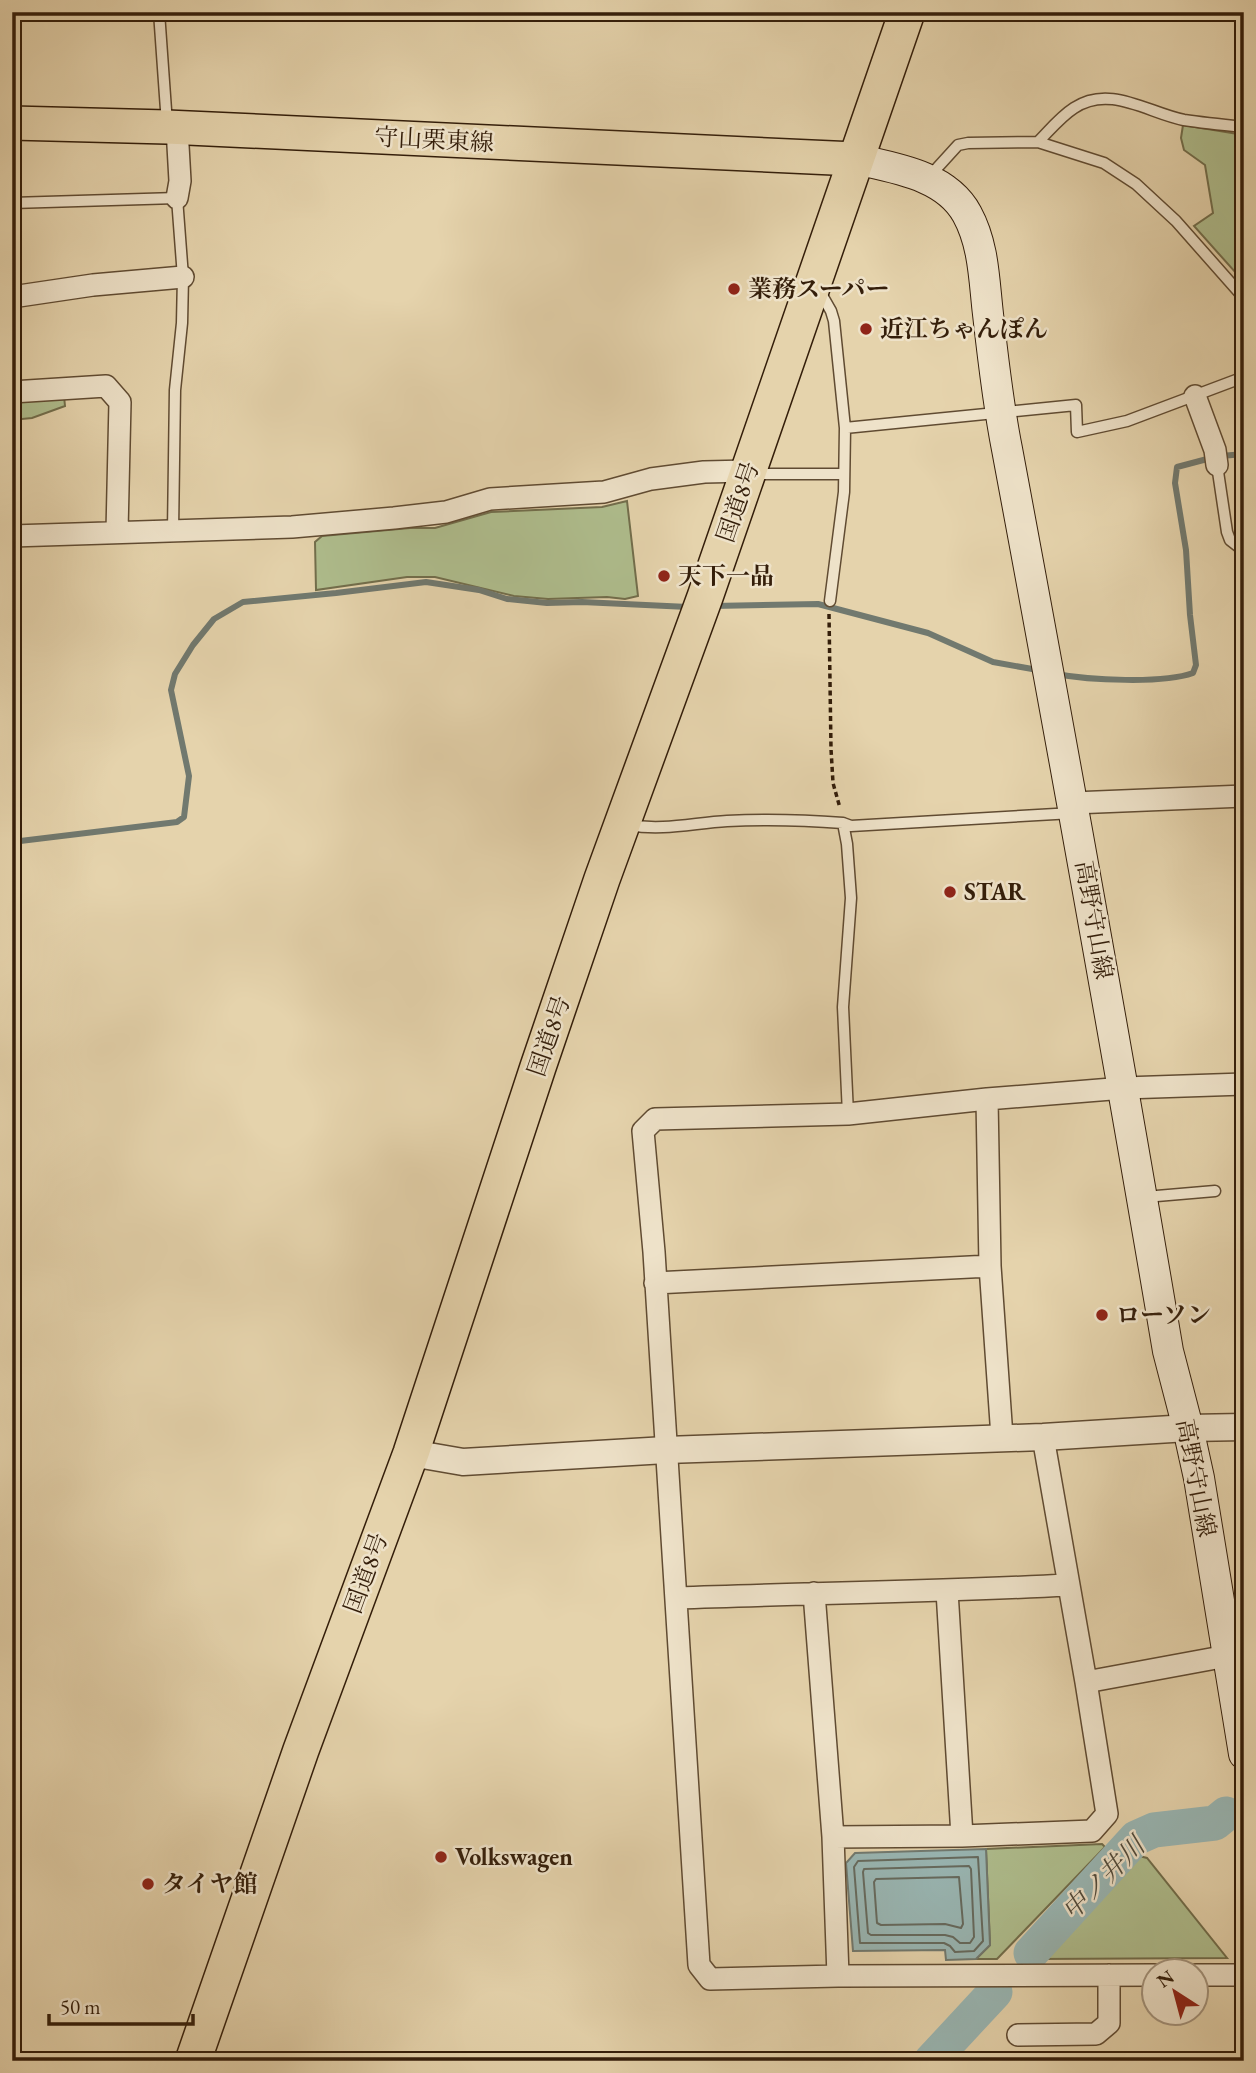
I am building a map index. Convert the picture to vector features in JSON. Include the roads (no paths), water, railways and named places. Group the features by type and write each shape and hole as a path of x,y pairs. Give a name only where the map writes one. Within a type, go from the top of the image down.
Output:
{"highway":[{"name":"国道8号","path":"193,2061 301,1750 411,1453 542,1055 701,608 907,12"}],"main road":[{"name":"守山栗東線","path":"12,122 855,159"},
{"name":"高野守山線","path":"855,159 927,179 947,192 965,211 979,242 1000,414 1074,808 1168,1351 1188,1428 1236,1652 1244,1754"}],"street":[{"path":"172,128 180,181 177,198"},
{"path":"12,297 93,285 183,278"},
{"path":"12,392 106,386 120,402 117,531"},
{"path":"1195,396 1216,458"},
{"path":"12,536 292,527 394,518 446,512 490,499 604,492 651,479 704,472 748,471"},
{"path":"1074,808 1244,796"},
{"path":"1140,1975 710,1979 699,1965 643,1131 655,1119 848,1114 1124,1088 1244,1084"},
{"path":"987,1100 990,1266 1002,1437"},
{"path":"655,1283 990,1266"},
{"path":"411,1453 463,1462 666,1450 1244,1427"},
{"path":"833,1838 1092,1831 1107,1814 1043,1437"},
{"path":"676,1598 1068,1585"},
{"path":"947,1591 962,1836"},
{"path":"814,1593 833,1838 838,1976"},
{"path":"1086,1682 1236,1652"},
{"path":"1018,2035 1096,2034 1110,2023 1109,1975"},
{"path":"1210,1975 1244,1975"}],"lane":[{"path":"159,12 172,128"},
{"path":"1038,142 1076,107 1097,100 1120,100 1182,119 1244,127"},
{"path":"927,179 958,145 968,143 1038,142 1104,163 1136,184 1176,221 1244,298"},
{"path":"12,203 177,198 183,278 182,323 175,390 173,531"},
{"path":"814,282 834,321 845,428 840,528 830,601"},
{"path":"845,428 1076,405 1077,432 1127,421 1244,377"},
{"path":"1216,458 1227,532 1230,540 1239,547 1244,547"},
{"path":"748,471 764,474 843,474"},
{"path":"622,824 649,828 783,819 843,823 851,826 1074,808"},
{"path":"843,823 851,898 843,1007 848,1114"},
{"path":"1142,1197 1216,1191"}],"water":[{"path":"986,1849 990,1945 976,1959 946,1960 945,1950 853,1951 846,1863 855,1853"}],"waterway":[{"path":"1221,456 1244,454"},
{"path":"1056,674 1145,680 1193,673 1196,665 1186,550 1175,483 1177,467 1211,458"},
{"path":"12,842 177,822 184,817 189,776 171,690 175,674 214,619 243,602 426,582 479,590 507,599 547,603 688,607"},
{"path":"713,606 818,604 928,633 993,662 1038,670"},
{"name":"中ノ井川","path":"1031,1953 1136,1838 1154,1830 1215,1823 1226,1814"},
{"name":"中ノ井川","path":"931,2061 995,1992"}],"place":[{"name":"業務スーパー","path":"734,289"},
{"name":"近江ちゃんぽん","path":"866,329"},
{"name":"天下一品","path":"664,576"},
{"name":"STAR","path":"950,892"},
{"name":"ローソン","path":"1102,1315"},
{"name":"Volkswagen","path":"441,1857"},
{"name":"タイヤ館","path":"148,1884"}]}
